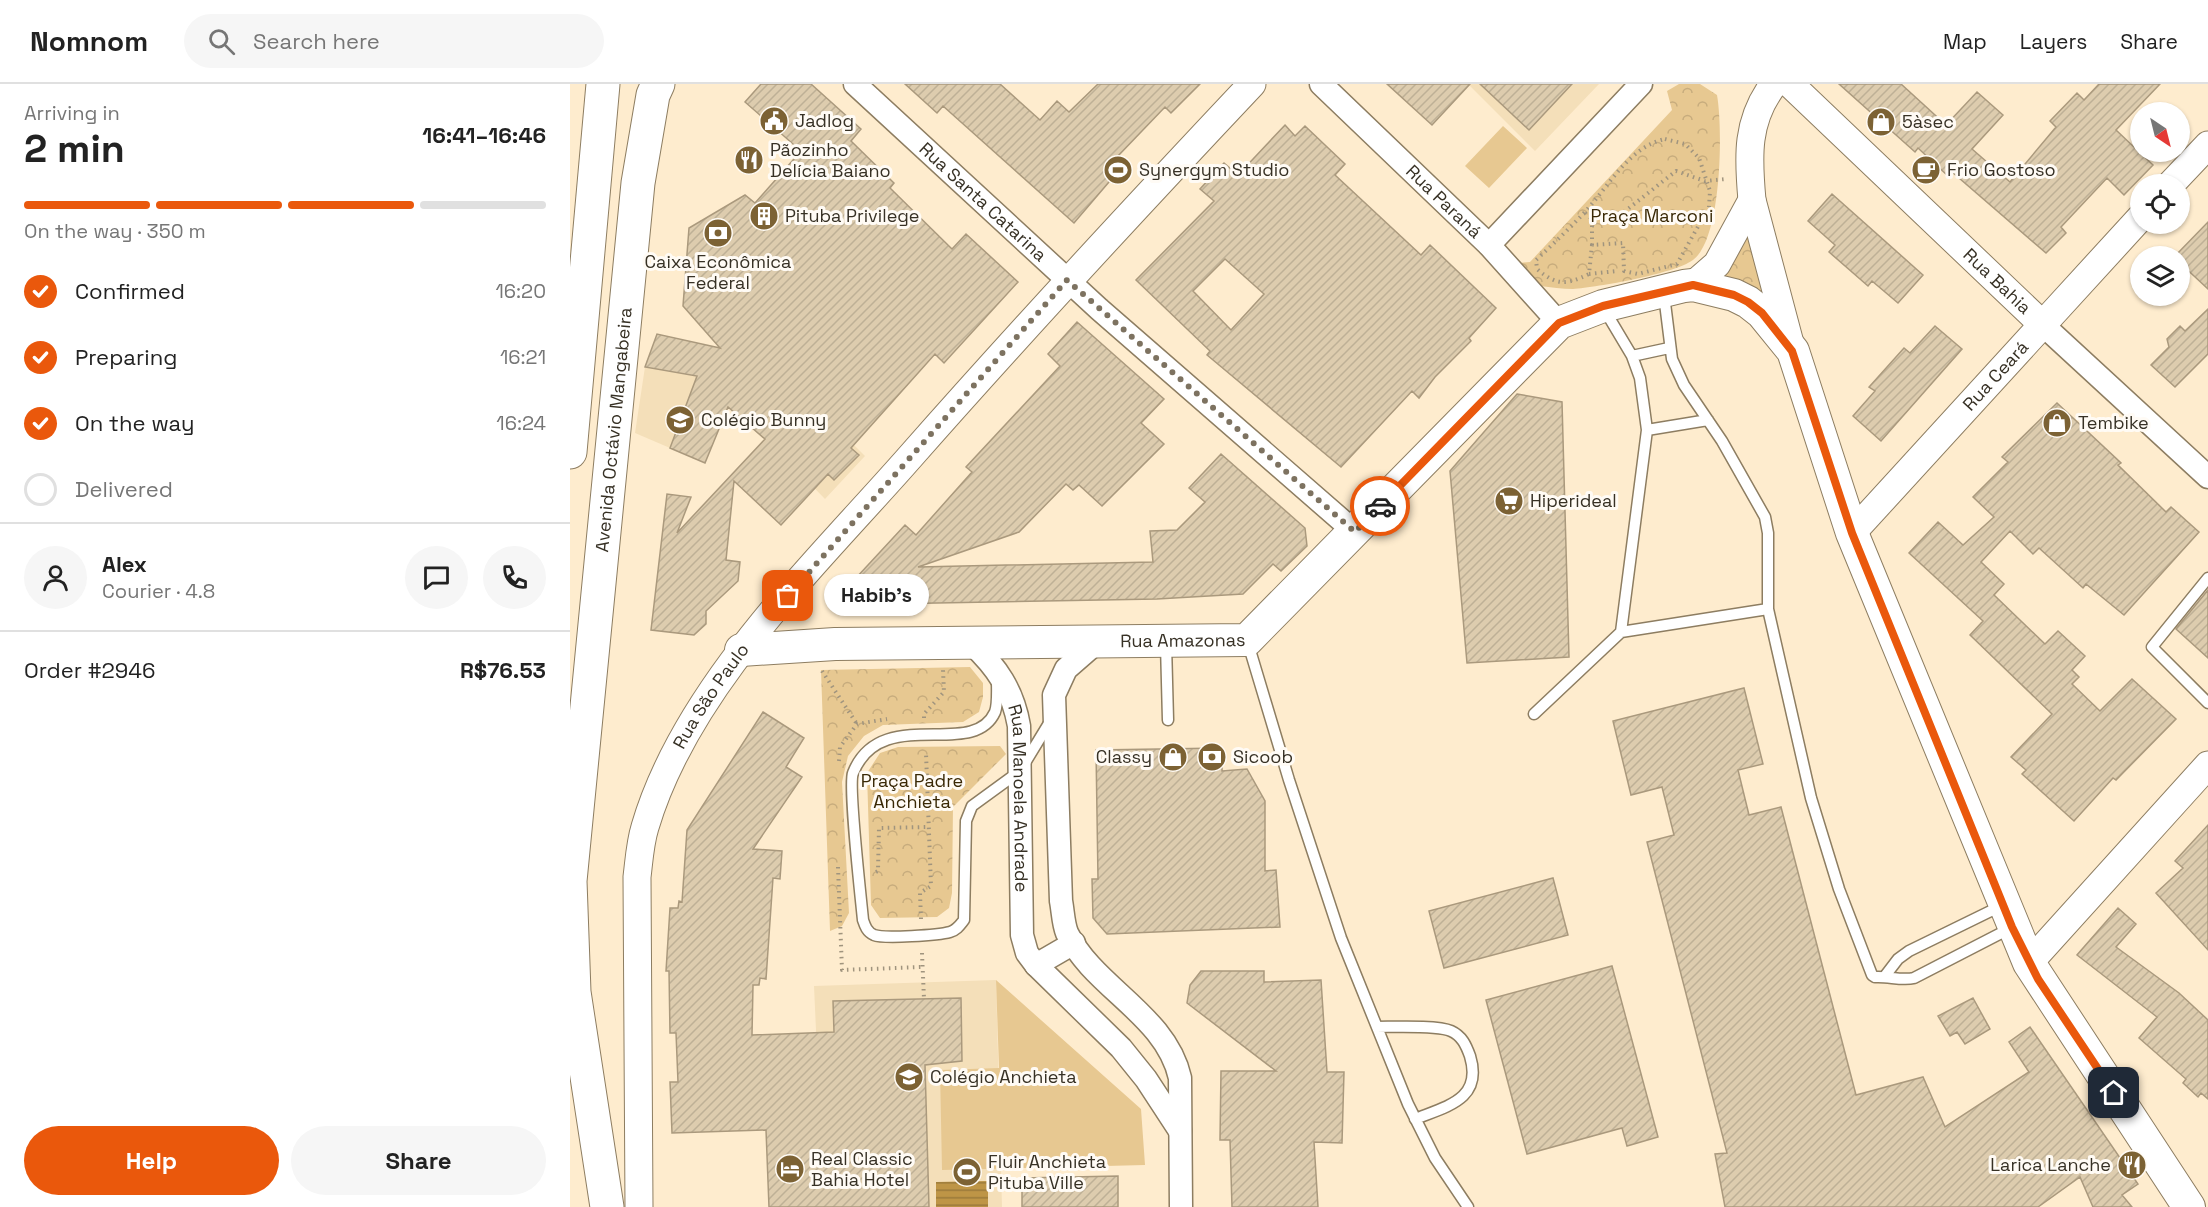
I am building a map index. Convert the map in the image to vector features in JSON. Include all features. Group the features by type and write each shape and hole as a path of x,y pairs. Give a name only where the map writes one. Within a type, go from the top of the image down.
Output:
{"main road":[{"path":"570,452 603,84"},
{"name":"Avenida Octávio Mangabeira","path":"607,1207 572,1006 570,881 638,183 653,95 658,84"},
{"path":"1679,288 1734,295 1748,302 1762,313 1792,351 1852,533 2029,963 2189,1207"},
{"name":"Rua Amazonas","path":"741,650 835,644 1247,640 1559,323 1603,306 1679,288"}],"street":[{"name":"Rua Santa Catarina","path":"855,84 1067,280 1355,532"},
{"name":"Rua São Paulo","path":"639,1207 635,934 637,877 645,828 660,785 682,740 741,650 1067,280 1252,84"},
{"name":"Rua Paraná","path":"1321,84 1489,245 1559,323"},
{"path":"1489,245 1641,84"},
{"path":"1774,84 1753,119 1749,137 1751,188 1792,351"},
{"name":"Rua Bahia","path":"1790,84 2043,325 2208,477"},
{"path":"2180,174 2208,145"},
{"name":"Rua Amazonas","path":"1679,288 1717,264 1751,188"},
{"name":"Rua Ceará","path":"1852,533 2130,229"},
{"path":"1097,642 1066,669 1054,696 1061,901 1066,930 1074,943 1169,1049 1177,1063 1180,1078 1181,1207"},
{"name":"Rua Manoela Andrade","path":"971,643 998,671 1016,708 1019,726 1022,935 1027,953 1036,965 1121,1048 1146,1079 1180,1131"},
{"path":"2029,963 2208,765"},
{"path":"1036,965 1074,943"}],"lane":[{"path":"1679,288 1669,348 1684,385 1708,420 1765,517 1768,533 1768,609 1811,798 1839,889 1870,971 1875,977 1885,976 1908,980 1914,978 2008,916"},
{"path":"1603,306 1632,356 1640,378 1647,430 1621,632"},
{"path":"1632,356 1669,348"},
{"path":"1647,430 1708,420"},
{"path":"2208,578 2152,647 2208,703"},
{"path":"1534,714 1621,632 1768,609"},
{"path":"1247,640 1289,780 1341,938 1415,1119 1435,1158 1468,1207"},
{"path":"1166,641 1168,720"},
{"path":"998,671 995,712 984,725 969,734 925,734 887,738 866,752 852,774 863,920 867,929 874,935 921,936 951,932 959,928 964,920 966,821 972,806 1020,771 1054,715"},
{"path":"1885,976 1898,959 1909,951 2008,916"},
{"path":"1377,1027 1448,1030 1459,1036 1466,1046 1475,1073 1472,1086 1450,1106 1415,1119"}],"path":[{"path":"1665,139 1685,144 1699,158 1710,191 1709,207 1677,264 1638,274 1624,271 1589,274 1571,282 1551,281 1537,269 1536,260 1585,213 1634,155 1655,141 1665,139"},
{"path":"1592,219 1624,212 1676,171 1707,181 1751,188"},
{"path":"1585,213 1592,219 1589,274"},
{"path":"1592,245 1623,243 1624,271"},
{"path":"924,999 920,893 932,886 924,714 944,692 943,664"},
{"path":"821,671 857,724"},
{"path":"838,874 860,875 879,871 879,828 929,828"}],"shaded area":[{"path":"1468,84 1599,84 1535,151"},
{"name":"Colégio Bunny","path":"657,334 741,353 753,345 865,456 825,499 781,454 728,407 705,463 635,433 645,367"},
{"name":"Colégio Anchieta","path":"996,980 1002,1207 824,1207 814,986"},
{"path":"988,1181 988,1207 936,1207 936,1182"}],"green space":[{"name":"Praça Marconi","path":"1679,84 1700,84 1717,95 1720,132 1718,182 1710,230 1703,248 1693,260 1683,265 1635,279 1573,289 1540,286 1519,263 1530,262 1672,110 1667,91"},
{"path":"1503,126 1527,148 1489,188 1465,166"},
{"path":"1750,223 1770,306 1721,277"},
{"name":"Praça Padre Anchieta","path":"970,667 983,683 983,697 979,712 963,722 883,725 864,736 848,756 842,782 849,913 842,926 830,931 821,670"},
{"name":"Praça Padre Anchieta","path":"1000,746 1006,754 953,807 952,893 949,908 937,917 880,918 871,905 867,773 880,753 898,747"},
{"path":"996,980 1141,1109 1145,1165 942,1170 940,1070 999,1068"}],"building":[{"path":"761,84 811,84 861,129 851,141 894,183 890,188 952,249 966,234 1018,282 944,363 935,354 851,448 859,455 834,480 828,474 781,525 734,481 726,560 740,562 738,581 706,611 706,624 694,635 651,630 667,494 691,497 677,533 765,439 728,407 705,463 670,448 697,376 645,367 657,334 720,348 683,306 689,228 745,195 755,203 801,151 745,102"},
{"path":"905,84 1000,84 1040,120 1057,101 1069,112 1098,84 1200,84 1171,113 1165,107 1118,156 1126,162 1074,223 943,106 937,113"},
{"path":"1387,84 1470,84 1432,125"},
{"path":"1480,84 1572,84 1529,130"},
{"path":"1839,84 1901,84 1946,125 1977,92 2003,115 1972,149 2010,182 2056,127 2050,121 2077,93 2084,100 2099,84 2160,84 2143,102 2130,102 2130,115 2116,130 2130,143 2130,162 2150,162 2153,165 2144,174 2130,174 2130,189 2124,195 2107,178 2061,227 2066,233 2046,253 1952,172 1948,176 1918,148 1915,152"},
{"path":"1285,125 1295,136 1305,126 1345,164 1335,175 1421,255 1430,245 1496,308 1469,338 1471,341 1435,377 1419,398 1412,391 1341,467 1207,355 1210,351 1136,280 1214,201 1200,189 1224,163 1238,175","holes":["1225,259 1264,294 1231,330 1193,291"]},
{"path":"1832,194 1923,275 1898,303 1872,281 1868,286 1829,252 1835,245 1808,221"},
{"path":"2208,222 2208,289 2190,272 2190,246 2185,246"},
{"path":"2208,309 2208,354 2175,387 2151,365 2169,347 2167,339 2180,326 2185,331"},
{"path":"1077,322 1164,399 1141,423 1164,444 1102,506 1079,485 1073,490 1066,484 1019,532 918,567 1153,562 1150,531 1177,530 1205,502 1189,488 1221,454 1305,528 1307,546 1281,571 1273,564 1243,594 1157,599 831,605 905,525 916,535 972,472 966,467 1060,366 1048,354"},
{"path":"1935,326 1962,349 1881,441 1853,416 1875,391 1869,387 1904,348 1910,353"},
{"name":"Hiperideal","path":"1517,394 1562,402 1569,657 1467,663 1450,471"},
{"path":"2057,403 2121,463 2118,465 2166,512 2171,507 2199,532 2124,615 2086,584 2083,588 2039,548 2033,554 2010,531 1981,562 2004,584 1994,595 2045,644 2058,631 2085,656 2072,670 2079,677 2072,684 2100,711 2132,679 2176,719 2116,780 2113,778 2074,821 2022,774 2026,770 2011,757 2052,714 1970,635 1983,621 1909,553 1938,522 1963,545 1994,517 1973,497 2008,462 2002,457"},
{"path":"2208,590 2208,658 2176,629"},
{"path":"1744,688 1763,764 1738,770 1749,815 1781,807 1856,1095 1923,1077 1945,1127 2029,1072 2009,1042 2030,1027 2138,1184 2122,1195 2132,1207 2093,1207 2080,1177 2038,1207 1725,1207 1715,1154 1727,1153 1647,842 1674,835 1662,787 1631,795 1613,721"},
{"path":"763,712 804,738 786,767 802,777 753,849 782,851 780,879 773,878 766,979 760,978 759,985 753,985 752,1035 834,1032 833,1001 961,998 962,1061 925,1065 929,1207 769,1207 766,1130 672,1133 670,1082 678,1082 676,1033 670,1033 669,971 666,971 670,908 678,908 679,901 682,902 687,830"},
{"path":"1222,748 1222,771 1247,769 1265,801 1265,871 1276,870 1280,927 1107,934 1093,918 1092,879 1098,879 1096,750"},
{"path":"2208,825 2208,950 2156,893 2183,868 2175,861"},
{"path":"1553,878 1568,935 1444,968 1429,911"},
{"path":"2118,908 2136,924 2116,947 2179,993 2208,1020 2208,1099 2201,1093 2198,1097 2183,1083 2186,1079 2139,1038 2157,1017 2077,955"},
{"path":"1612,966 1658,1137 1627,1146 1622,1128 1527,1154 1486,1000"},
{"path":"1201,971 1264,971 1264,982 1321,980 1327,1072 1344,1072 1342,1143 1314,1142 1318,1207 1232,1207 1230,1140 1220,1140 1221,1071 1276,1071 1187,1003 1190,985"},
{"path":"1973,998 1990,1029 1965,1044 1957,1032 1950,1036 1938,1016"},
{"path":"1118,1176 1118,1207 1022,1207 1022,1178"}],"way so far":[{"path":"788,596 1067,280 1355,532 1380,506"}],"place":[{"name":"Jadlog","path":"774,121"},
{"name":"5àsec","path":"1881,122"},
{"name":"Pãozinho Delícia Baiano","path":"749,160"},
{"name":"Synergym Studio","path":"1118,170"},
{"name":"Frio Gostoso","path":"1926,170"},
{"name":"Pituba Privilege","path":"764,216"},
{"name":"Caixa Econômica Federal","path":"718,233"},
{"name":"Colégio Bunny","path":"680,420"},
{"name":"Tembike","path":"2057,423"},
{"name":"Hiperideal","path":"1509,501"},
{"name":"Habib's","path":"788,596"},
{"name":"Classy","path":"1173,757"},
{"name":"Sicoob","path":"1212,757"},
{"name":"Colégio Anchieta","path":"909,1077"},
{"name":"Larica Lanche","path":"2132,1165"},
{"name":"Real Classic Bahia Hotel","path":"790,1169"},
{"name":"Fluir Anchieta Pituba Ville","path":"967,1172"}],"route":[{"path":"1380,506 1559,323 1603,306 1693,285 1734,295 1762,313 1792,351 1852,533 2012,927 2038,979 2114,1093"}]}
